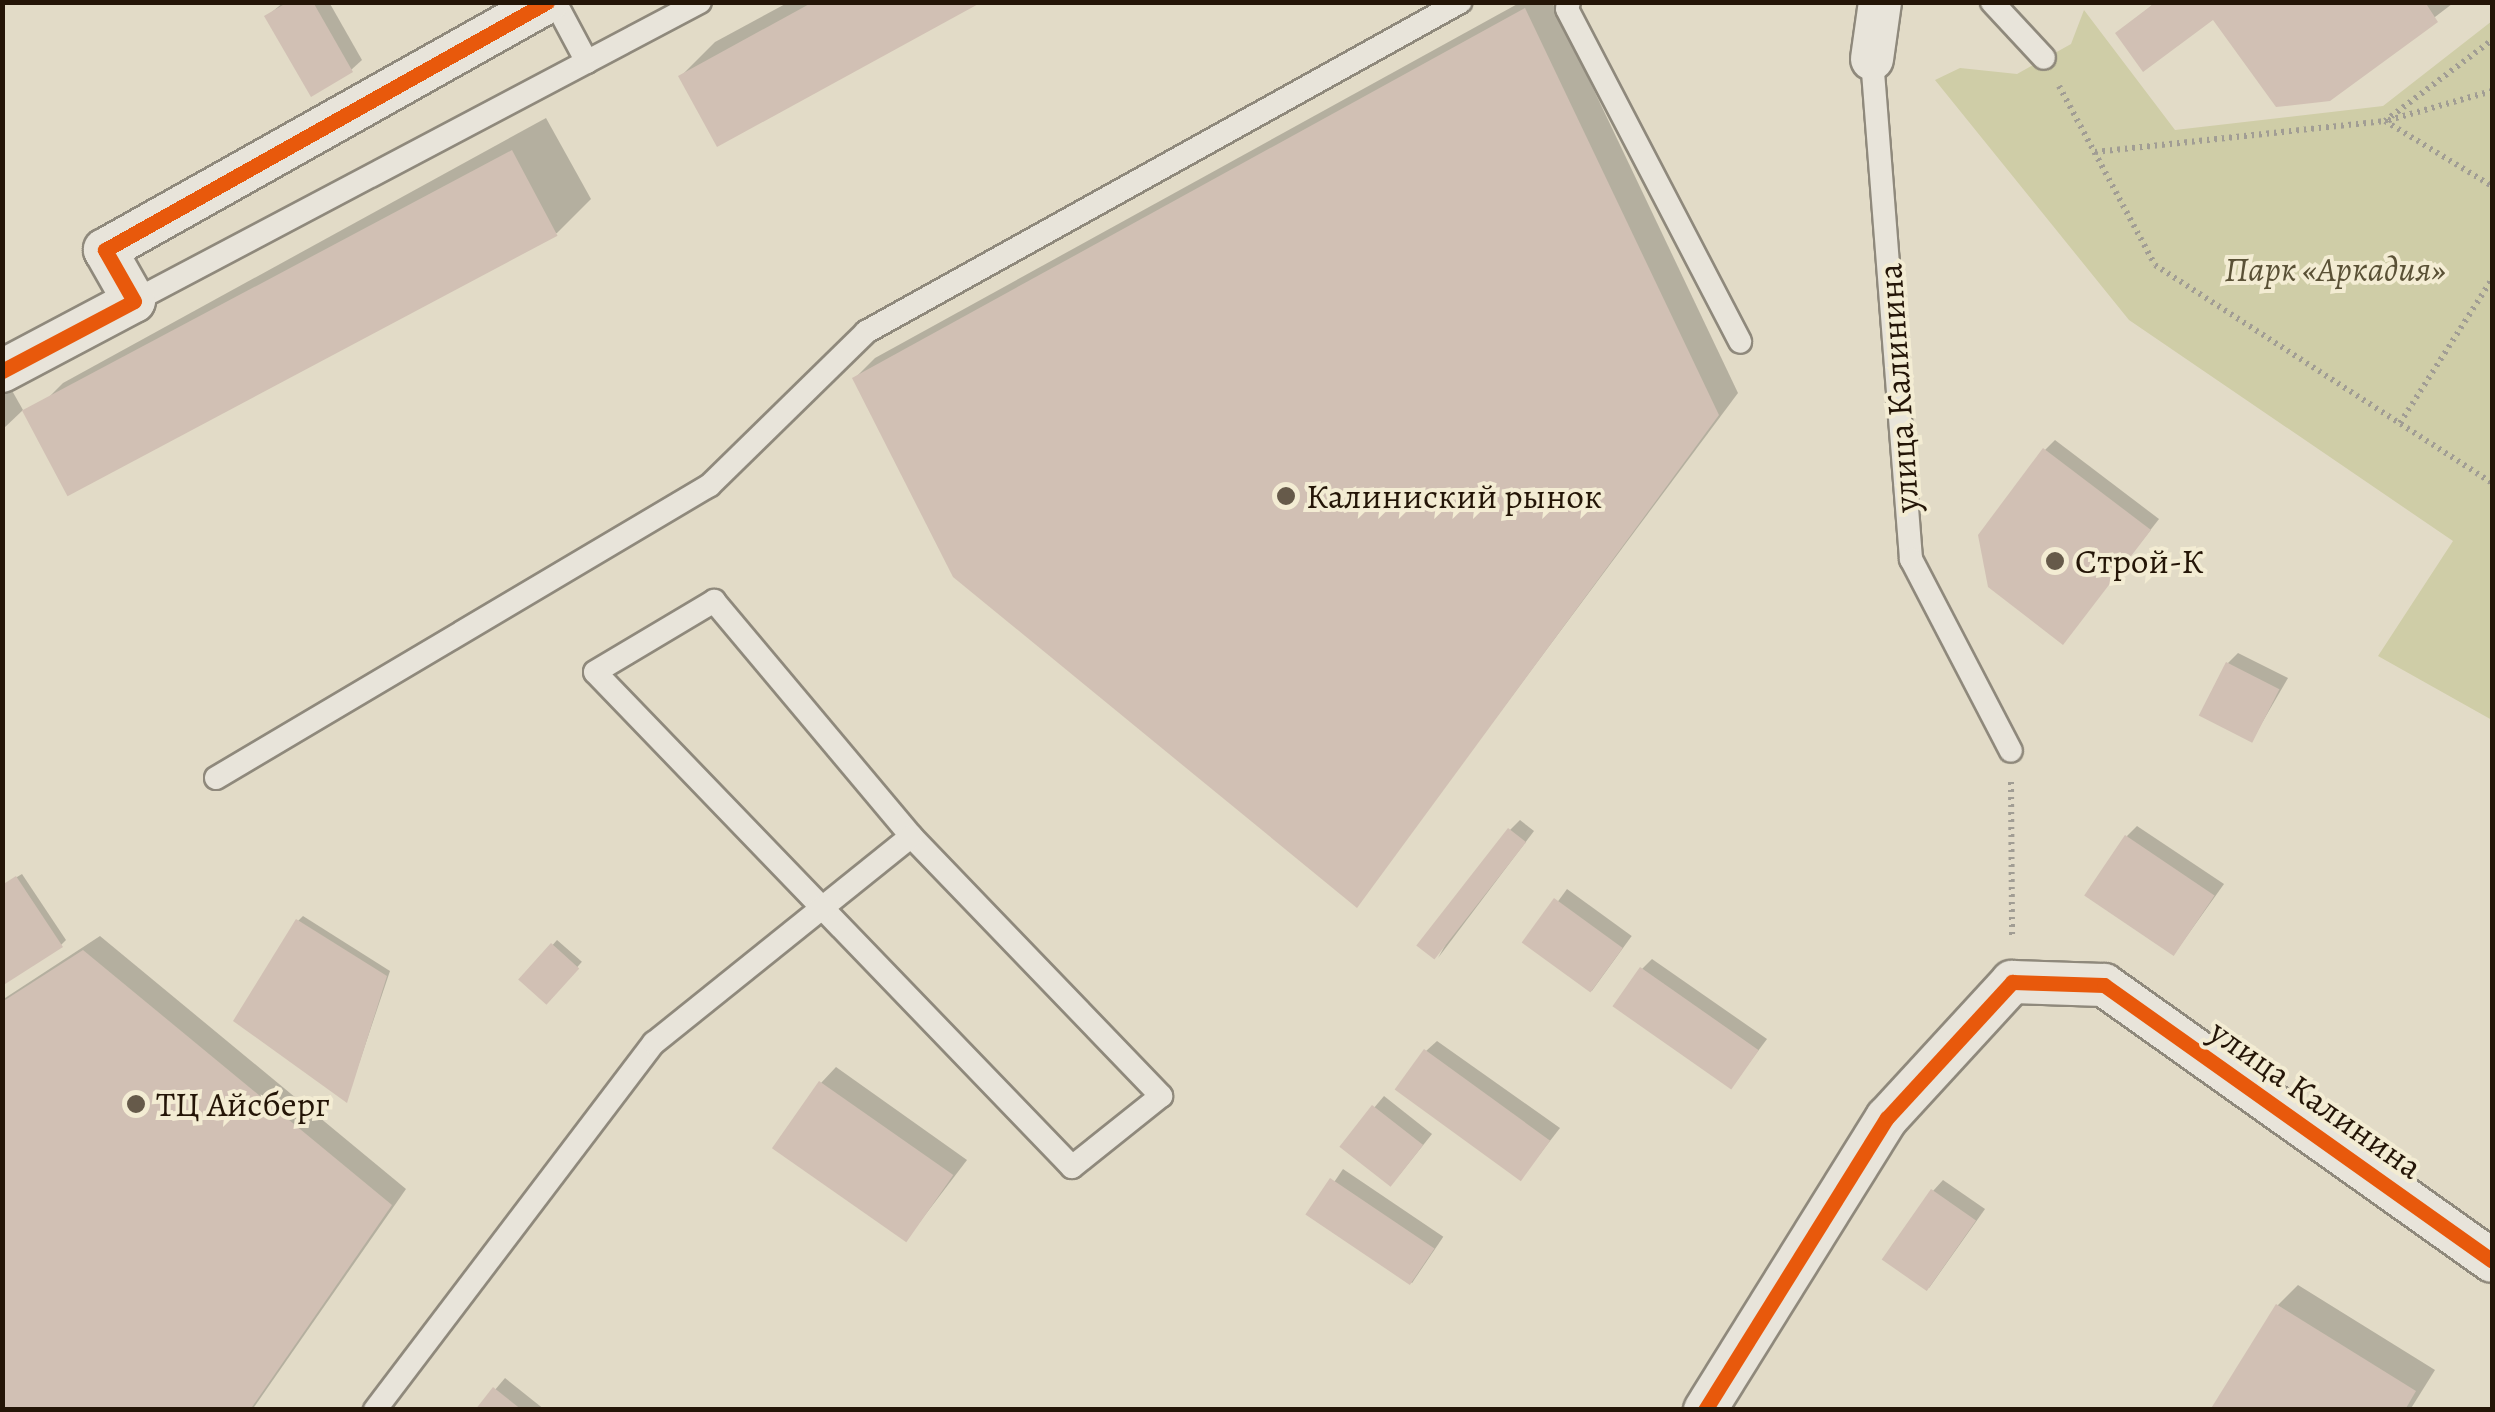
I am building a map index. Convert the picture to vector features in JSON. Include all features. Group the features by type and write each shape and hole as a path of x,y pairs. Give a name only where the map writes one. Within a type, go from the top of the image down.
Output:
{"street":[{"path":"2,372 134,301 104,250 547,2"},
{"name":"улица Калинина","path":"1872,59 1880,2"},
{"path":"1705,1410 1887,1118 2012,982"},
{"name":"улица Калинина","path":"2012,982 2104,985 2492,1261"}],"lane":[{"path":"555,2 587,62"},
{"path":"134,301 700,2"},
{"path":"216,778 710,485 866,332 1460,2"},
{"path":"1569,2 1567,9 1740,342"},
{"path":"1992,2 2044,58"},
{"name":"улица Калинина","path":"1872,59 1911,559 2011,751"},
{"path":"714,601 911,836 1160,1096 1072,1167 822,908 595,672 714,601"},
{"path":"375,1410 654,1042 911,836"}],"path":[{"path":"2385,122 2492,40"},
{"path":"2044,58 2155,265 2492,483"},
{"path":"2095,152 2385,122 2492,90"},
{"path":"2385,122 2492,186"},
{"path":"2400,423 2492,279"},
{"path":"2011,751 2012,982"}],"green space":[{"name":"Парк «Аркадия»","path":"2084,10 2175,130 2383,106 2492,21 2492,720 2378,656 2453,541 2129,320 1935,80 1960,68 2017,74 2071,44"}],"building":[{"path":"288,2 313,2 353,72 311,97 264,16"},
{"path":"813,2 982,2 717,147 678,76"},
{"path":"2156,2 2425,2 2438,22 2330,101 2276,107 2213,20 2143,72 2115,33"},
{"name":"Калиниский рынок","path":"1525,8 1719,415 1357,908 953,577 852,378"},
{"path":"512,150 558,236 68,496 22,411"},
{"name":"Строй-К","path":"2043,448 2151,530 2063,645 1988,587 1978,535"},
{"path":"2226,662 2279,689 2252,743 2199,715"},
{"path":"1508,828 1526,842 1434,960 1416,945"},
{"path":"2125,835 2215,895 2174,956 2084,896"},
{"path":"16,876 63,947 2,986 2,885"},
{"path":"1554,898 1623,948 1590,992 1522,942"},
{"path":"296,919 387,976 347,1103 233,1021"},
{"path":"551,943 579,968 546,1005 518,979"},
{"name":"ТЦ Айсберг","path":"83,950 392,1205 250,1410 2,1410 2,1002"},
{"path":"1640,967 1759,1050 1731,1089 1612,1006"},
{"path":"1424,1049 1550,1141 1521,1181 1395,1089"},
{"path":"819,1081 953,1175 906,1242 772,1148"},
{"path":"1372,1105 1423,1145 1391,1187 1339,1147"},
{"path":"1330,1178 1434,1248 1410,1285 1305,1214"},
{"path":"1931,1189 1976,1221 1927,1291 1882,1259"},
{"path":"2276,1304 2416,1391 2405,1410 2210,1410"},
{"path":"493,1387 522,1410 475,1410"}],"cycle path":[{"path":"2,371 134,301 105,250 547,2"},
{"path":"1705,1410 1887,1118 2012,982 2104,985 2492,1261"}],"place":[{"name":"Калиниский рынок","path":"1286,496"},
{"name":"Строй-К","path":"2055,561"},
{"name":"ТЦ Айсберг","path":"136,1104"}]}
